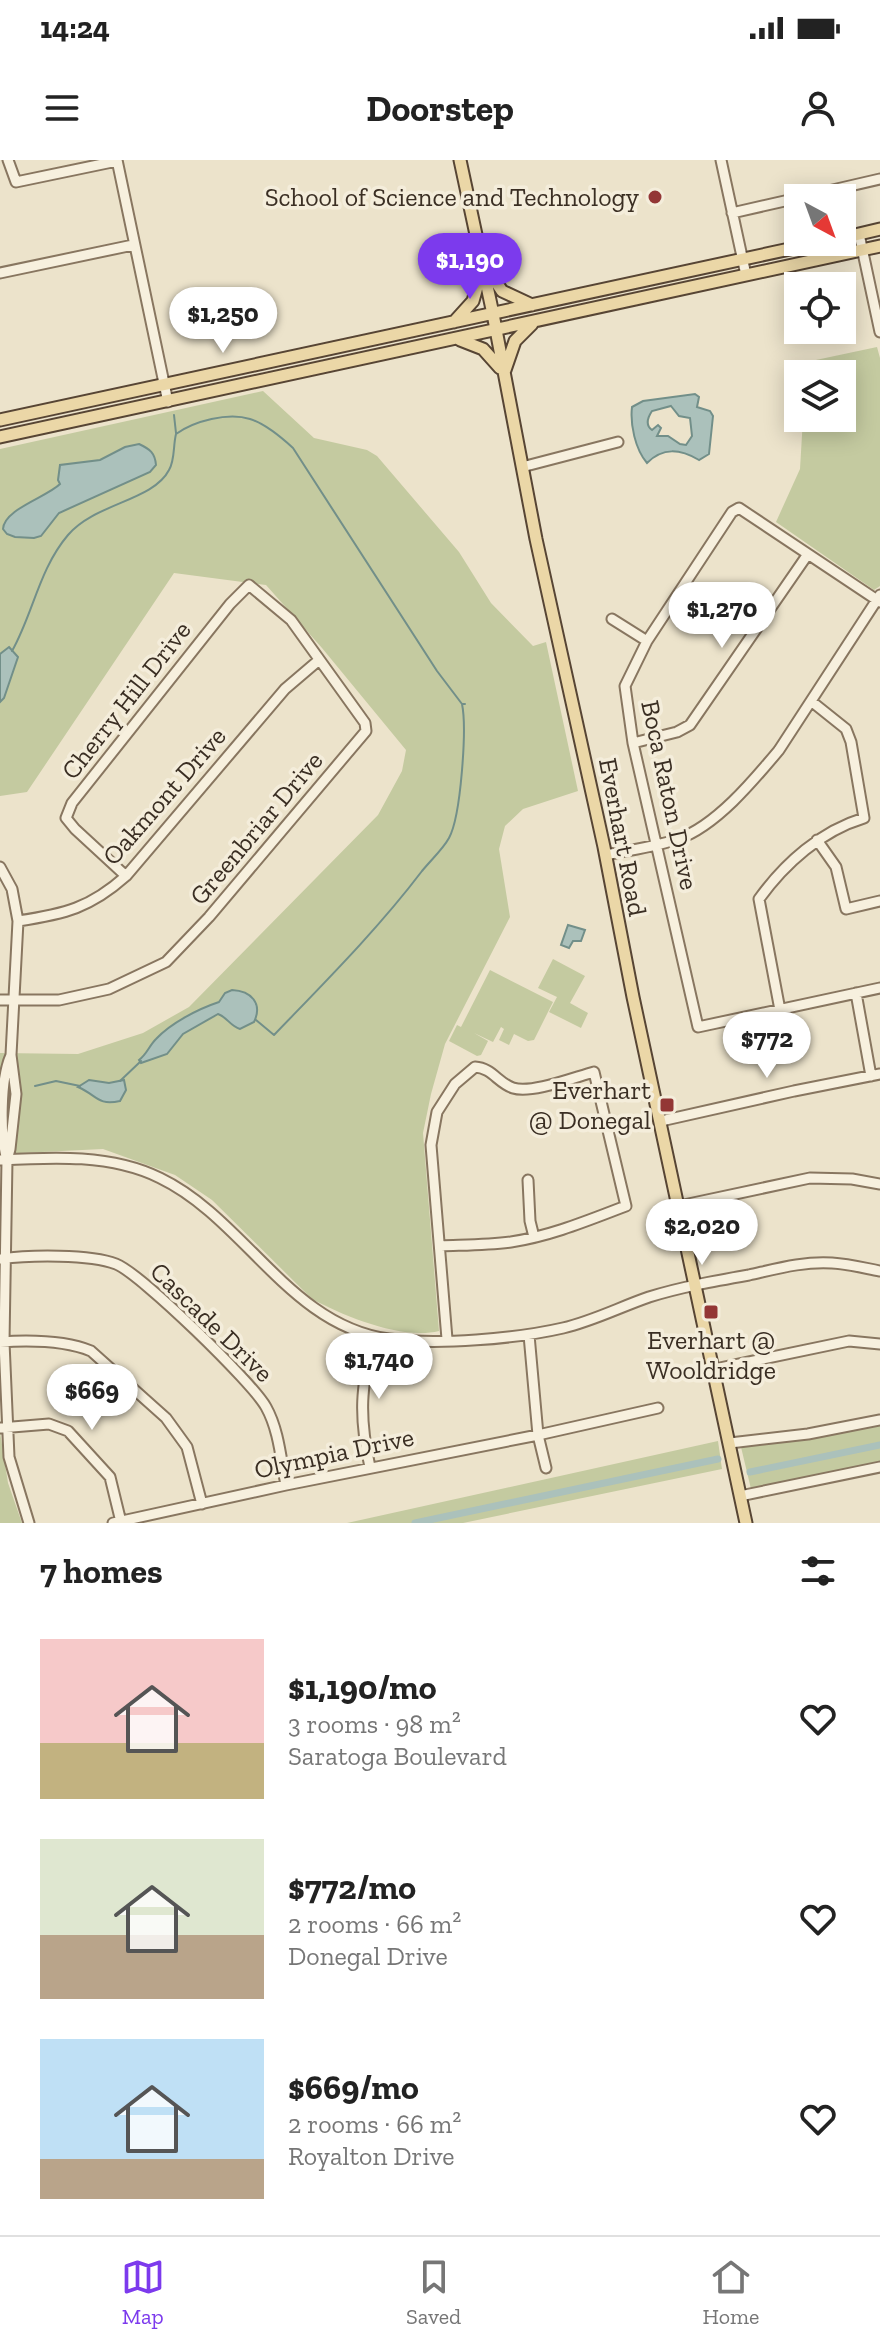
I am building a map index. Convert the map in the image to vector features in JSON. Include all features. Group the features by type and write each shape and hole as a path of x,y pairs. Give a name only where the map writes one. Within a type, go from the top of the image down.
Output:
{"main road":[{"name":"Everhart Road","path":"460,160 630,983 746,1523"},
{"path":"856,235 880,229"},
{"path":"0,437 880,246"},
{"path":"0,420 784,250"},
{"path":"481,256 502,291 533,305"},
{"path":"453,322 473,301 481,272 481,256"},
{"path":"504,374 515,341 537,321"},
{"path":"456,339 483,349 494,357 504,374"}],"street":[{"path":"8,160 16,182 117,160 168,402"},
{"path":"721,160 746,275"},
{"path":"856,185 880,179"},
{"path":"732,213 784,201"},
{"path":"859,234 880,332"},
{"path":"0,273 133,245"},
{"path":"522,467 618,442"},
{"name":"Boca Raton Drive","path":"780,1010 698,1027 633,743 625,686 647,641 732,512 739,508 808,554"},
{"path":"606,855 687,835 714,818 779,750 879,599 808,554 690,725 677,732 633,743"},
{"name":"Greenbriar Drive","path":"0,1000 59,1000 109,989 166,962 209,917 366,731 365,723 291,620 249,585"},
{"name":"Cherry Hill Drive","path":"126,876 66,818 72,803 230,604 249,585"},
{"path":"612,619 647,641"},
{"name":"Oakmont Drive","path":"18,921 58,915 103,896 126,876 285,689 319,660"},
{"path":"811,701 846,729 864,818 843,824 817,840 771,882 759,899 780,1010 880,988"},
{"path":"817,840 836,867 846,909 880,901"},
{"path":"0,867 12,889 18,921 11,1055 2,1092 4,1428 9,1457 29,1523"},
{"path":"661,1121 875,1075 856,993"},
{"path":"441,1246 510,1242 534,1237 626,1206 594,1072 524,1090 511,1088 486,1067 475,1067 455,1084 437,1112 431,1145 447,1339"},
{"path":"3,1160 105,1161 140,1169 160,1178 182,1190 219,1220 307,1303 343,1325 372,1336 421,1340 529,1335 610,1314 647,1298 696,1285 803,1264 831,1263 880,1271"},
{"path":"679,1206 810,1178 852,1179 880,1184"},
{"path":"528,1180 534,1237"},
{"name":"Cascade Drive","path":"3,1258 87,1258 117,1265 142,1280 249,1386 266,1408 274,1429 286,1485"},
{"path":"529,1335 538,1435 546,1468"},
{"path":"370,1467 362,1432 361,1407 372,1336"},
{"path":"715,1369 849,1341 880,1344"},
{"path":"2,1342 59,1342 91,1351 166,1418 187,1447 202,1504"},
{"name":"Olympia Drive","path":"117,1522 658,1408"},
{"path":"730,1443 808,1434 880,1420"},
{"path":"4,1428 49,1424 68,1431 110,1477 117,1522"},
{"path":"740,1496 880,1467"}],"green space":[{"path":"877,347 880,358 880,586 874,590 776,522 800,469 802,432 856,432 856,360 816,360"},
{"path":"263,391 314,438 367,450 377,456 459,552 491,603 533,646 546,642 578,791 523,809 505,826 499,849 510,917 445,1044 431,1094 423,1133 439,1331 392,1330 341,1313 312,1299 212,1200 175,1175 103,1149 0,1154 0,1053 78,1054 143,1033 189,1007 378,815 402,771 406,750 266,585 174,573 27,792 0,796 0,449"},
{"path":"553,959 585,976 570,1003 588,1013 581,1028 549,1012 557,997 538,988"},
{"path":"490,970 553,1002 534,1040 528,1041 514,1034 509,1045 499,1040 504,1029 501,1027 493,1042 474,1033 488,1041 481,1055 477,1056 449,1041 457,1025 461,1027"},
{"path":"880,1424 880,1461 751,1489 741,1447 813,1439"},
{"path":"0,1432 8,1483 22,1523 0,1523"},
{"path":"718,1441 722,1469 463,1523 347,1523"}],"water":[{"path":"695,394 699,397 697,407 710,411 713,416 709,454 699,460 678,452 665,452 647,463 636,444 632,421 632,407 643,401","holes":["671,406 679,416 690,418 692,436 686,445 668,436 657,436 661,428 658,425 652,430 648,426 652,411"]},
{"path":"139,444 153,454 156,465 150,472 59,513 41,536 15,537 3,529 10,515 60,484 60,465 100,460 125,447"},
{"path":"9,647 18,657 0,702 0,654"},
{"path":"568,925 585,930 581,941 573,941 569,948 561,945"},
{"path":"232,990 254,999 257,1009 254,1022 240,1029 218,1014 183,1034 167,1054 141,1063 139,1060 169,1027 219,1002 225,993"},
{"path":"89,1080 109,1083 124,1080 126,1090 120,1101 102,1101 78,1087"}],"waterway":[{"path":"174,415 176,433"},
{"path":"12,651 50,562 68,535 79,524 137,496 161,480 171,466 176,434 212,419 241,417 267,427 293,448 437,671 462,704"},
{"path":"256,1020 274,1035 387,914 449,838 460,792 464,732 462,704 465,704"},
{"path":"120,1081 141,1061"},
{"path":"35,1086 56,1081 80,1086"},
{"path":"750,1472 880,1445"},
{"path":"415,1523 718,1459"}],"place":[{"name":"School of Science and Technology","path":"655,197"},
{"name":"Everhart @ Donegal","path":"667,1105"},
{"name":"Everhart @ Wooldridge","path":"711,1312"}]}
